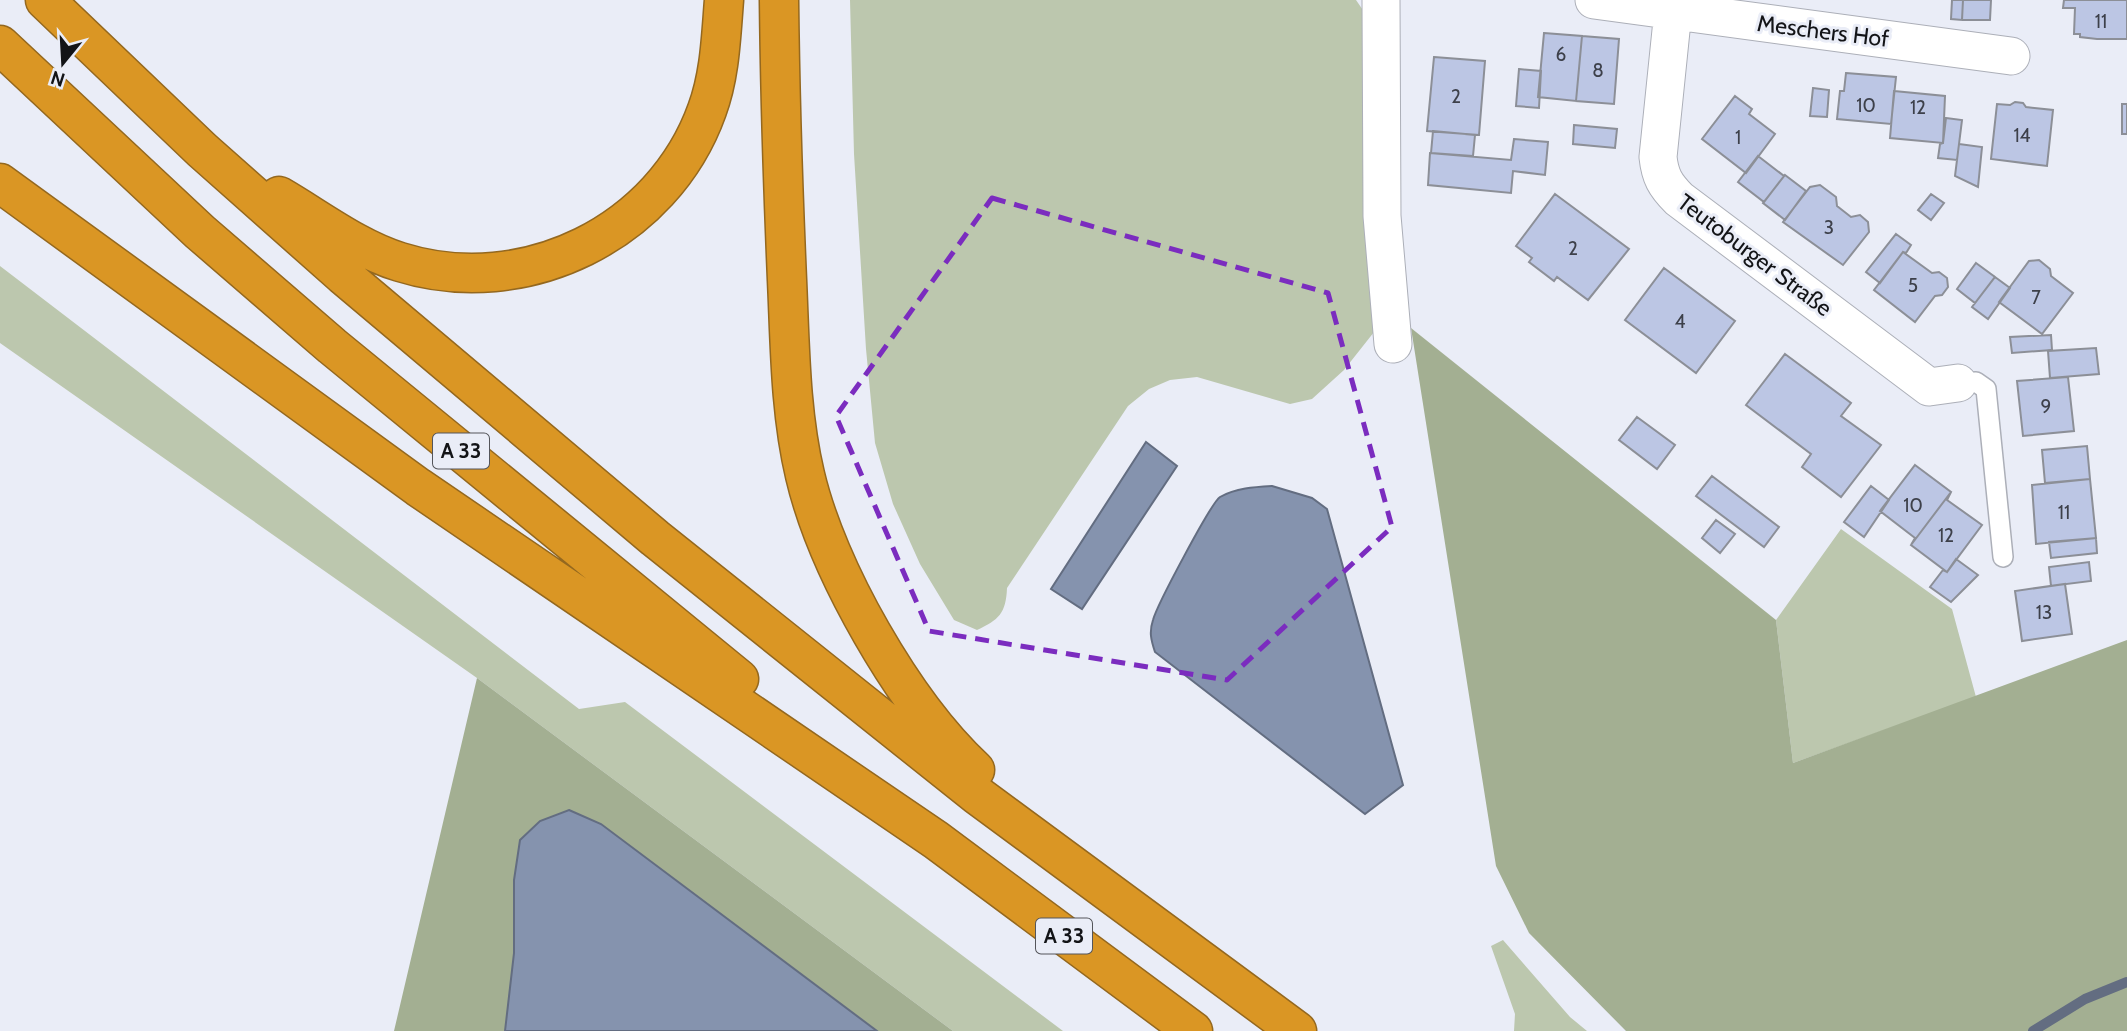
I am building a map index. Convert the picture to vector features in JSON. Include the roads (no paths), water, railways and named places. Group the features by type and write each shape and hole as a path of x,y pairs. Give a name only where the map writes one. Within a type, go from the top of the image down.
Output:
{"highway":[{"name":"A 33","path":"45,0 202,150 354,284 654,538 977,795 1297,1031"},
{"path":"202,150 365,247 398,262 467,274 507,271 545,264 586,245 625,221 659,191 685,155 707,110 720,59 724,0"},
{"path":"779,0 781,134 790,357 805,475 822,529 840,573 879,646 925,713 968,763 1103,887"},
{"name":"A 33","path":"0,45 200,232 332,346 936,840 1193,1031"},
{"path":"0,184 418,487 936,840"}],"street":[{"path":"1381,0 1382,216 1393,344"},
{"name":"Meschers Hof","path":"1594,0 2011,56"},
{"name":"Teutoburger Straße","path":"1672,11 1658,157 1660,174 1667,187 1679,199 1929,387 1958,383"}],"lane":[{"path":"1958,383 1976,382 1986,389 2003,557"}],"water":[{"path":"1146,442 1177,466 1082,609 1051,589"},
{"path":"1272,486 1312,498 1327,509 1403,785 1365,814 1155,652 1152,644 1151,628 1157,611 1215,503 1220,497 1232,492"},
{"path":"569,810 601,824 877,1031 505,1031 514,953 514,880 520,840 540,821"}],"waterway":[{"path":"2033,1031 2085,999 2127,982"}]}
